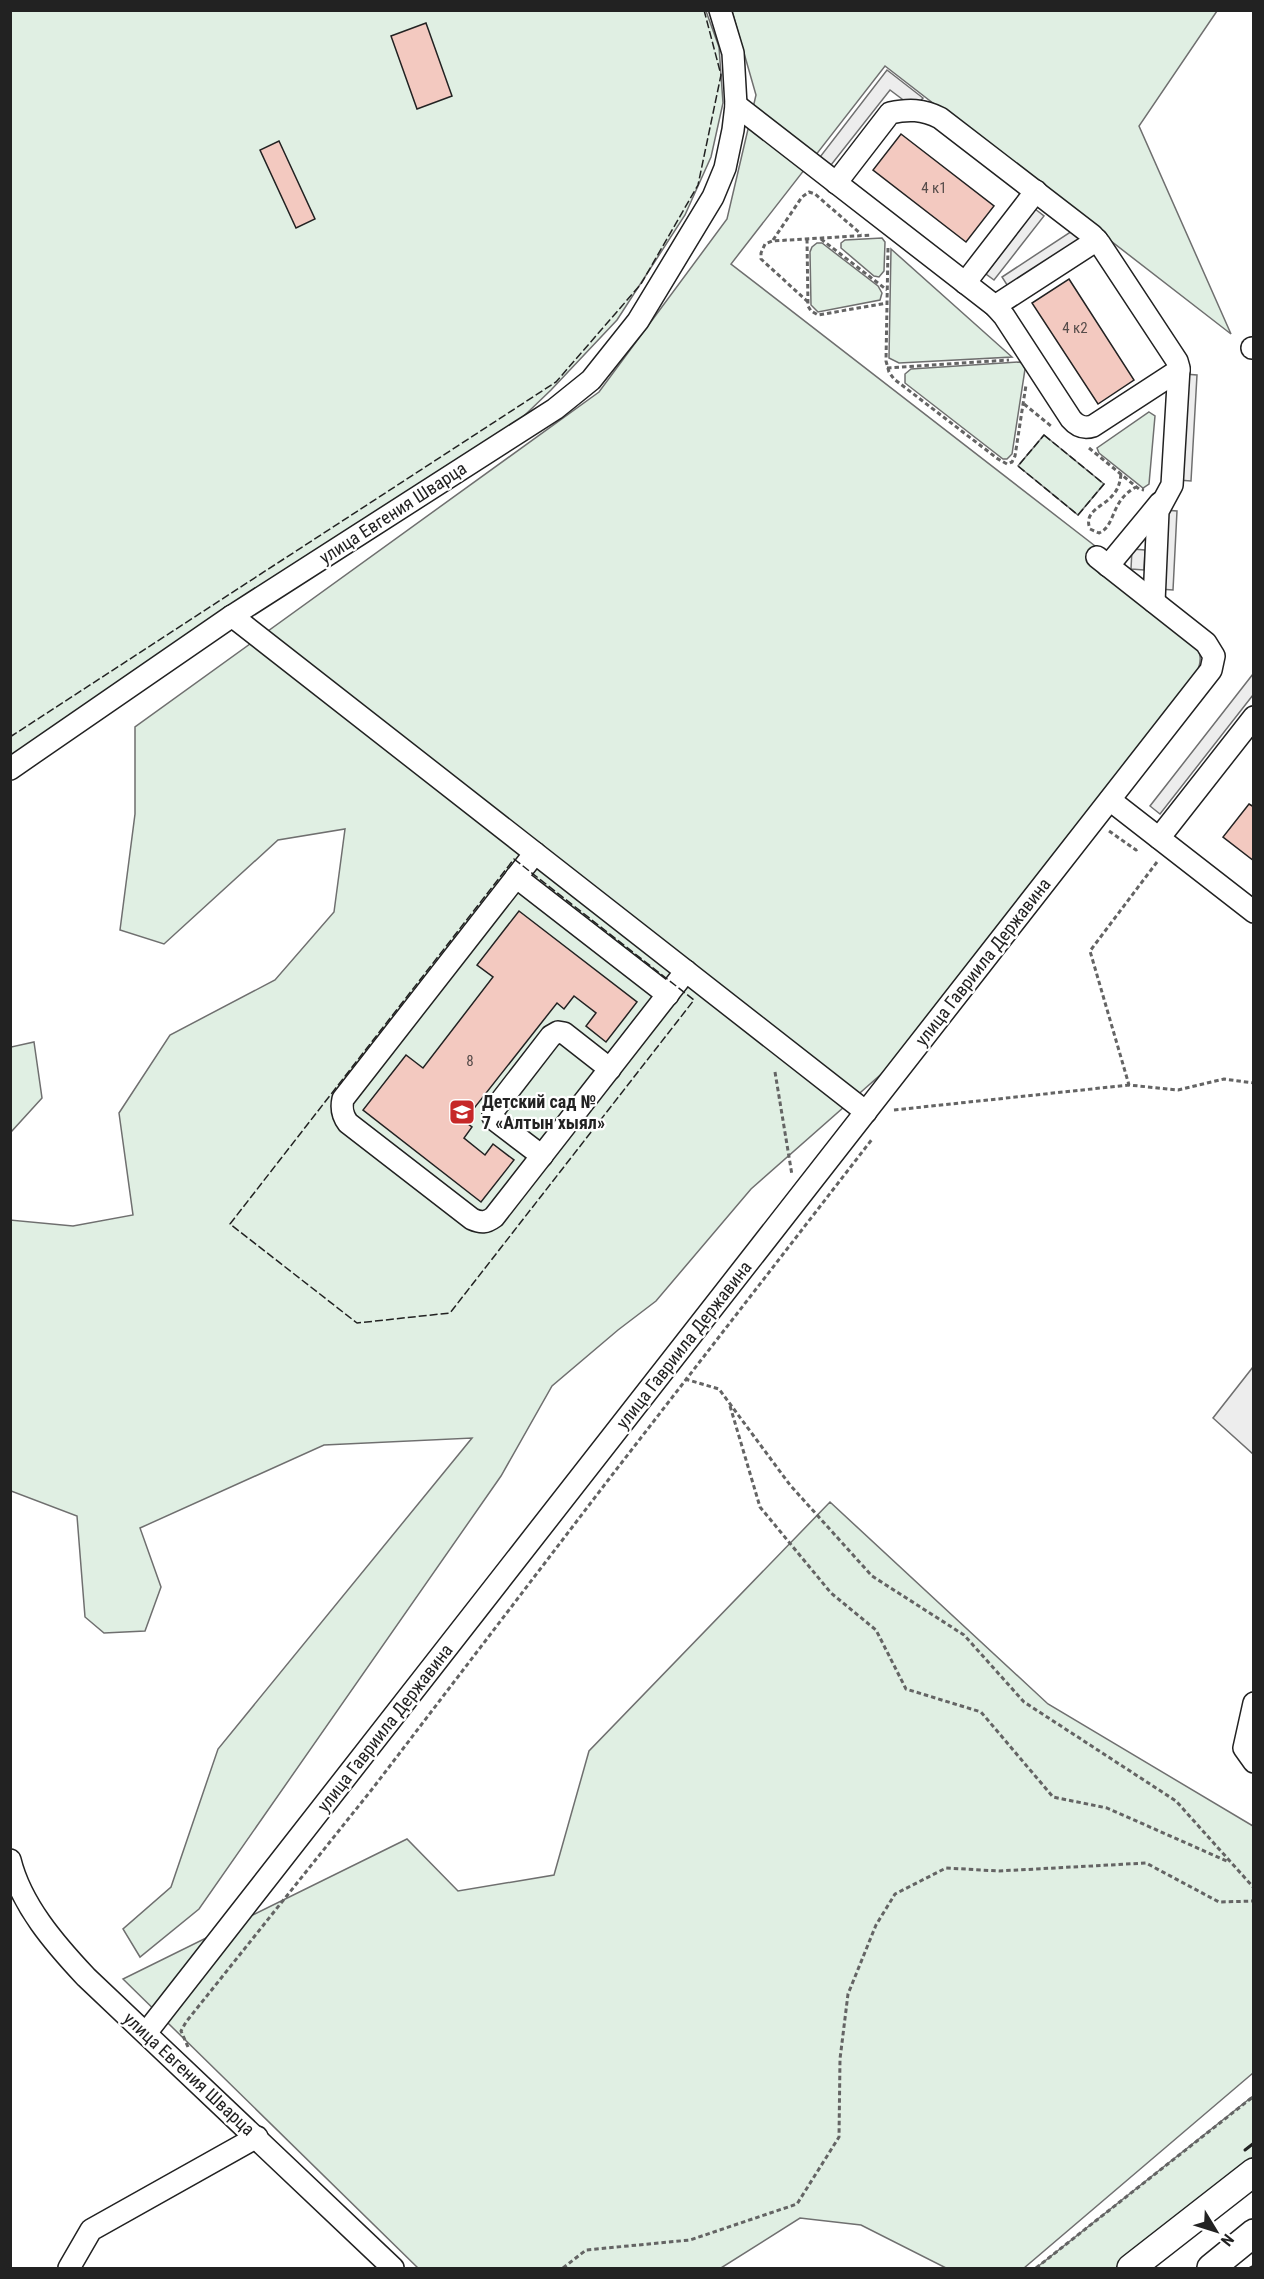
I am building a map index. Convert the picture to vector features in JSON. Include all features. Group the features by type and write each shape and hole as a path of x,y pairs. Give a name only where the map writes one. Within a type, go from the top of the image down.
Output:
{"main road":[{"path":"1131,2268 1254,2172"},
{"path":"1211,2268 1254,2234"}],"street":[{"name":"улица Евгения Шварца","path":"10,769 232,616 555,409 591,380 639,321 714,196 724,168 736,105 733,53 720,10"},
{"path":"736,105 836,183 890,230 995,306 1076,425 1093,426 1179,370"},
{"path":"836,183 890,113 911,110 930,113 940,118 1036,191 1097,240 1177,362 1179,370 1172,485 1156,494 1102,562 1154,602"},
{"path":"965,283 1036,191"},
{"path":"995,306 1097,240"},
{"path":"1154,602 1158,511 1156,494"},
{"name":"улица Гавриила Державина","path":"146,2033 1211,670 1214,662 1212,650 1154,602"},
{"path":"232,616 866,1112"},
{"path":"1160,839 1249,730"},
{"path":"1110,800 1254,912"},
{"path":"535,853 343,1099 341,1106 343,1116 348,1123 472,1219 487,1222 494,1217 686,971"},
{"path":"516,877 668,995"},
{"path":"542,1156 496,1121 492,1114 551,1036 558,1032 564,1033 610,1069"},
{"path":"1254,1702 1244,1748 1254,1762"},
{"name":"улица Евгения Шварца","path":"10,1860 31,1907 55,1943 86,1977 393,2268"},
{"path":"69,2268 91,2230 257,2137"}],"path":[{"path":"808,302 761,259 763,247 772,241 802,197 809,192 815,194 863,235"},
{"path":"772,241 863,235 890,230 887,368 894,379 1005,463 1010,463 1015,456 1029,359 887,368"},
{"path":"820,238 887,290"},
{"path":"807,239 808,302 811,311 818,315 887,303"},
{"path":"1023,404 1059,432"},
{"path":"1083,449 1098,442"},
{"path":"1089,448 1137,487 1156,494"},
{"path":"1121,474 1115,493 1090,515 1088,521 1090,529 1099,532 1107,528 1120,498 1137,487"},
{"path":"1102,839 1109,830 1138,850 1160,839"},
{"path":"1129,1085 1090,951 1160,839"},
{"path":"775,1071 793,1185 803,1192"},
{"path":"894,1110 1129,1085 1178,1090 1224,1078 1254,1083"},
{"path":"888,1119 902,1101"},
{"path":"176,2062 189,2045 182,2037 181,2031 186,2022 373,1788 874,1136"},
{"path":"667,1366 686,1380 719,1389 790,1485 872,1576 964,1635 1024,1702 1176,1801 1254,1888"},
{"path":"729,1403 760,1507 831,1593 876,1630 906,1689 981,1712 1053,1797 1107,1808 1231,1862"},
{"path":"562,2268 586,2250 690,2240 797,2204 839,2137 840,2059 848,1994 876,1925 896,1894 946,1868 999,1870 1146,1863 1219,1902 1254,1901"},
{"path":"1035,2268 1254,2096"}],"green space":[{"path":"11,11 706,11 719,47 723,103 711,157 685,215 617,320 551,390 500,439 11,774"},
{"path":"732,11 1217,11 1139,126 1231,334 885,66 731,264 1099,549 1195,643 1199,650 1199,668 929,1032 751,1189 656,1301 552,1386 501,1476 199,1909 140,1957 123,1929 171,1887 218,1749 472,1438 324,1445 140,1528 161,1587 145,1631 104,1633 85,1617 77,1516 11,1491 10,1220 73,1226 133,1215 119,1113 170,1035 275,980 334,912 345,829 278,840 164,944 120,930 135,814 135,727 599,392 727,219 756,95"},
{"path":"882,238 885,242 884,271 879,277 874,276 841,248 841,243 845,240"},
{"path":"817,243 822,243 878,286 882,293 880,300 818,312 811,305 810,252"},
{"path":"891,249 1012,357 899,363 889,358"},
{"path":"1019,362 1025,369 1012,454 1007,459 1003,459 905,383 905,374 911,369"},
{"path":"1149,412 1155,416 1149,484 1143,488 1099,453 1097,448"},
{"path":"1044,435 1104,484 1078,515 1018,466"},
{"path":"34,1042 42,1098 11,1132 11,1047"},
{"path":"830,1502 1048,1704 1253,1826 1253,2073 1024,2268 946,2268 861,2225 800,2218 721,2268 418,2268 123,1979 407,1839 458,1891 554,1875 589,1751"},
{"path":"1253,2096 1253,2157 1117,2268 1036,2268"}],"shaded area":[{"path":"887,70 923,98 914,108 890,90 831,165 820,157"},
{"path":"1035,209 1044,216 994,280 986,274"},
{"path":"1075,229 1082,240 1009,288 1002,277"},
{"path":"1184,374 1197,375 1191,481 1178,480"},
{"path":"1164,510 1177,511 1173,590 1159,589"},
{"path":"1132,549 1145,550 1144,570 1131,569"},
{"path":"1253,674 1253,695 1160,814 1150,806"},
{"path":"1253,1367 1253,1454 1213,1418"}],"building":[{"path":"426,23 452,96 417,109 391,36"},
{"path":"901,134 994,206 966,242 873,170"},
{"path":"279,141 315,219 296,228 260,150"},
{"path":"1069,279 1134,380 1098,404 1032,303"},
{"path":"1249,804 1254,807 1254,861 1223,837"},
{"path":"519,911 637,1002 606,1042 586,1026 596,1013 574,996 564,1009 557,1003 464,1121 472,1127 464,1138 485,1155 493,1144 514,1160 481,1202 363,1110 406,1055 423,1068 493,977 477,965"}],"fence":[{"path":"10,737 556,382 641,284 698,185 721,75 704,10"},
{"path":"1044,435 1104,484 1078,515 1018,466 1044,435"},
{"path":"514,859 694,1000 450,1313 357,1323 230,1224 514,859"}],"wall":[{"path":"1245,2150 1254,2143"},
{"path":"1250,2268 1254,2266"}],"place":[{"name":"Детский сад № 7 «Алтын хыял»","path":"462,1112"}]}
